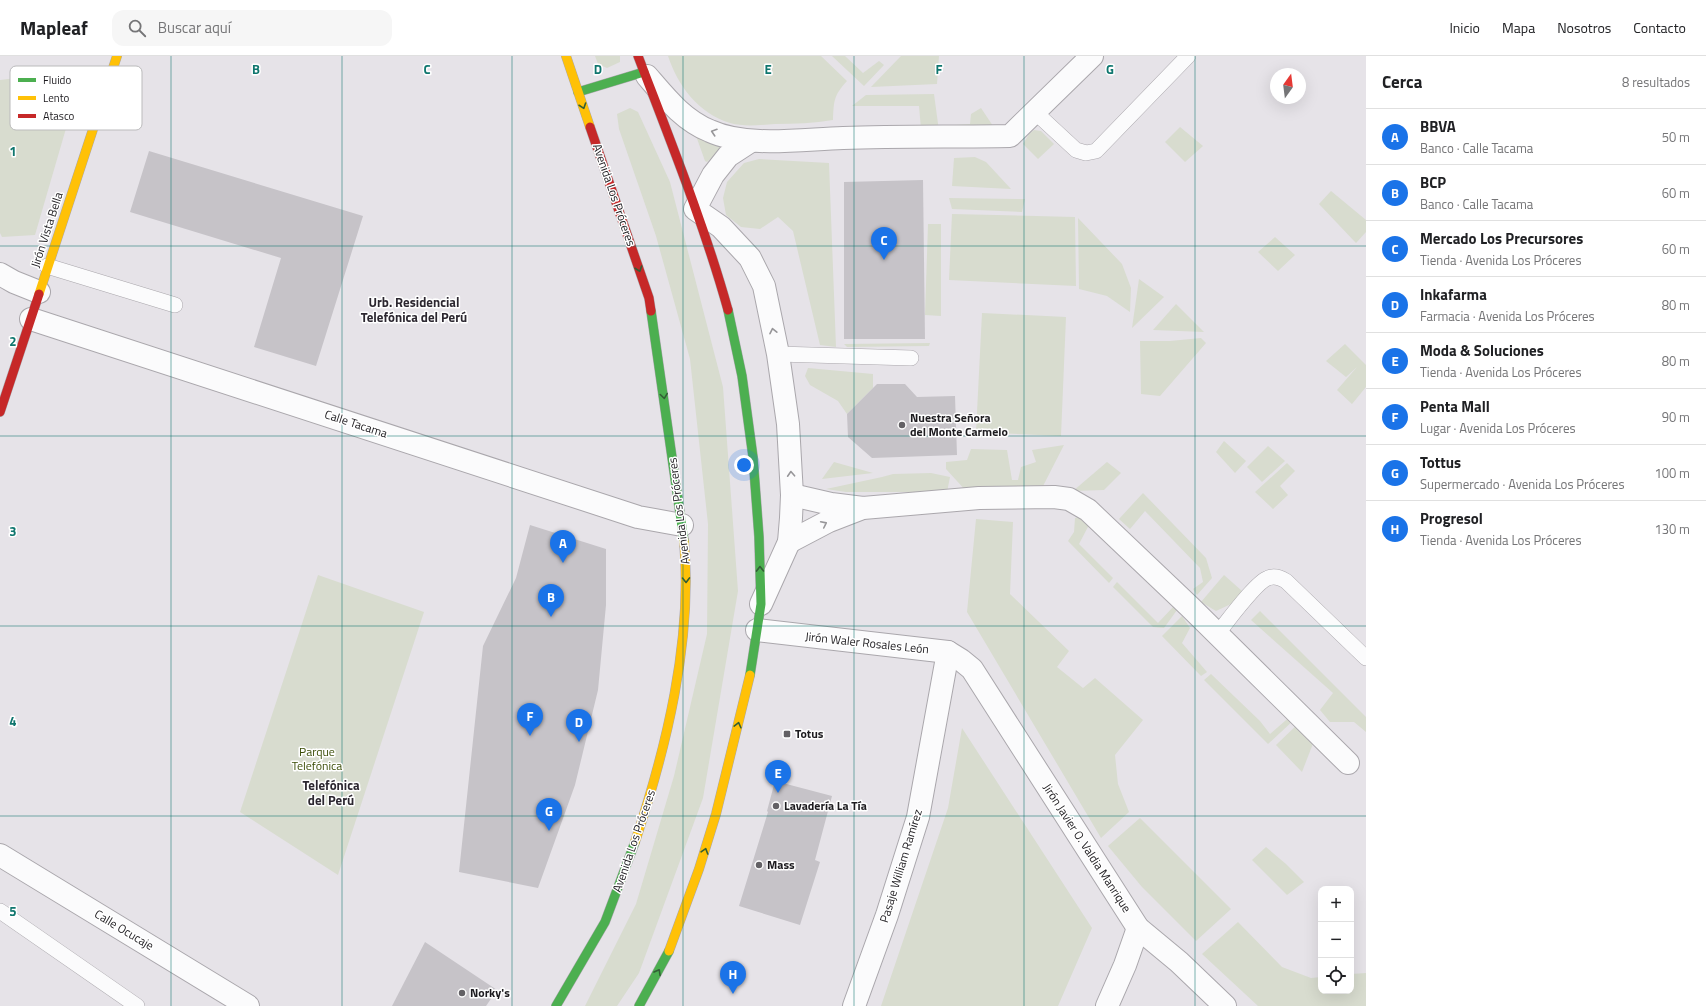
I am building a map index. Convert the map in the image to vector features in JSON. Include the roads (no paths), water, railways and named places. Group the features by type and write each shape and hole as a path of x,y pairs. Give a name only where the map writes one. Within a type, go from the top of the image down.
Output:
{"main road":[{"name":"Jirón Vista Bella","path":"114,66 117,56"},
{"name":"Avenida Los Próceres","path":"556,1006 605,922 635,845 650,797 670,712 681,648 686,592 685,544 649,298 566,56"},
{"path":"578,92 641,64 695,208 719,279 730,319 742,376 753,457 759,537 761,604 750,677 716,814 699,869 669,951 639,1006"},
{"name":"Jirón Vista Bella","path":"0,412 93,130"}],"street":[{"path":"641,64 670,103 692,123 712,132 751,141 843,138 1010,136 1092,56"},
{"path":"751,141 728,156 712,175 695,208 721,227 750,258 764,286 778,354 788,424 792,495 789,542 761,604"},
{"path":"0,274 14,282 39,292"},
{"name":"Calle Tacama","path":"31,319 638,517 682,525"},
{"path":"792,495 831,504 863,508 979,498 1054,497 1069,499 1088,510 1348,763"},
{"path":"789,542 829,521 863,508"},
{"name":"Jirón Waler Rosales León","path":"757,630 948,652 972,669"},
{"name":"Pasaje William Ramírez","path":"854,1006 887,915 918,817 948,652"},
{"name":"Jirón Javier O. Valdia Manrique","path":"972,669 1138,928 1179,962 1225,1006"},
{"name":"Calle Ocucaje","path":"0,855 248,1006"},
{"path":"1107,1006 1125,965 1138,928"}],"lane":[{"path":"1036,112 1076,150 1086,153 1096,151 1188,56"},
{"path":"48,266 175,305"},
{"path":"778,354 910,358"},
{"path":"1217,634 1258,585 1268,578 1278,577 1286,581 1366,658"},
{"path":"0,911 137,1006"}],"place":[{"name":"Mercado Los Precursores","path":"884,260"},
{"name":"Nuestra Señora del Monte Carmelo","path":"902,425"},
{"name":"BBVA","path":"563,563"},
{"name":"BCP","path":"551,617"},
{"name":"Totus","path":"787,734"},
{"name":"Penta Mall","path":"530,736"},
{"name":"Inkafarma","path":"579,742"},
{"name":"Moda & Soluciones","path":"778,793"},
{"name":"Lavadería La Tía","path":"776,806"},
{"name":"Tottus","path":"549,831"},
{"name":"Mass","path":"759,865"},
{"name":"Norky's","path":"462,993"},
{"name":"Progresol","path":"733,994"}],"district":[{"name":"Urb. Residencial Telefónica del Perú","path":"414,310"},
{"name":"Telefónica del Perú","path":"331,792"}],"park label":[{"name":"Parque Telefónica","path":"317,759"}]}
